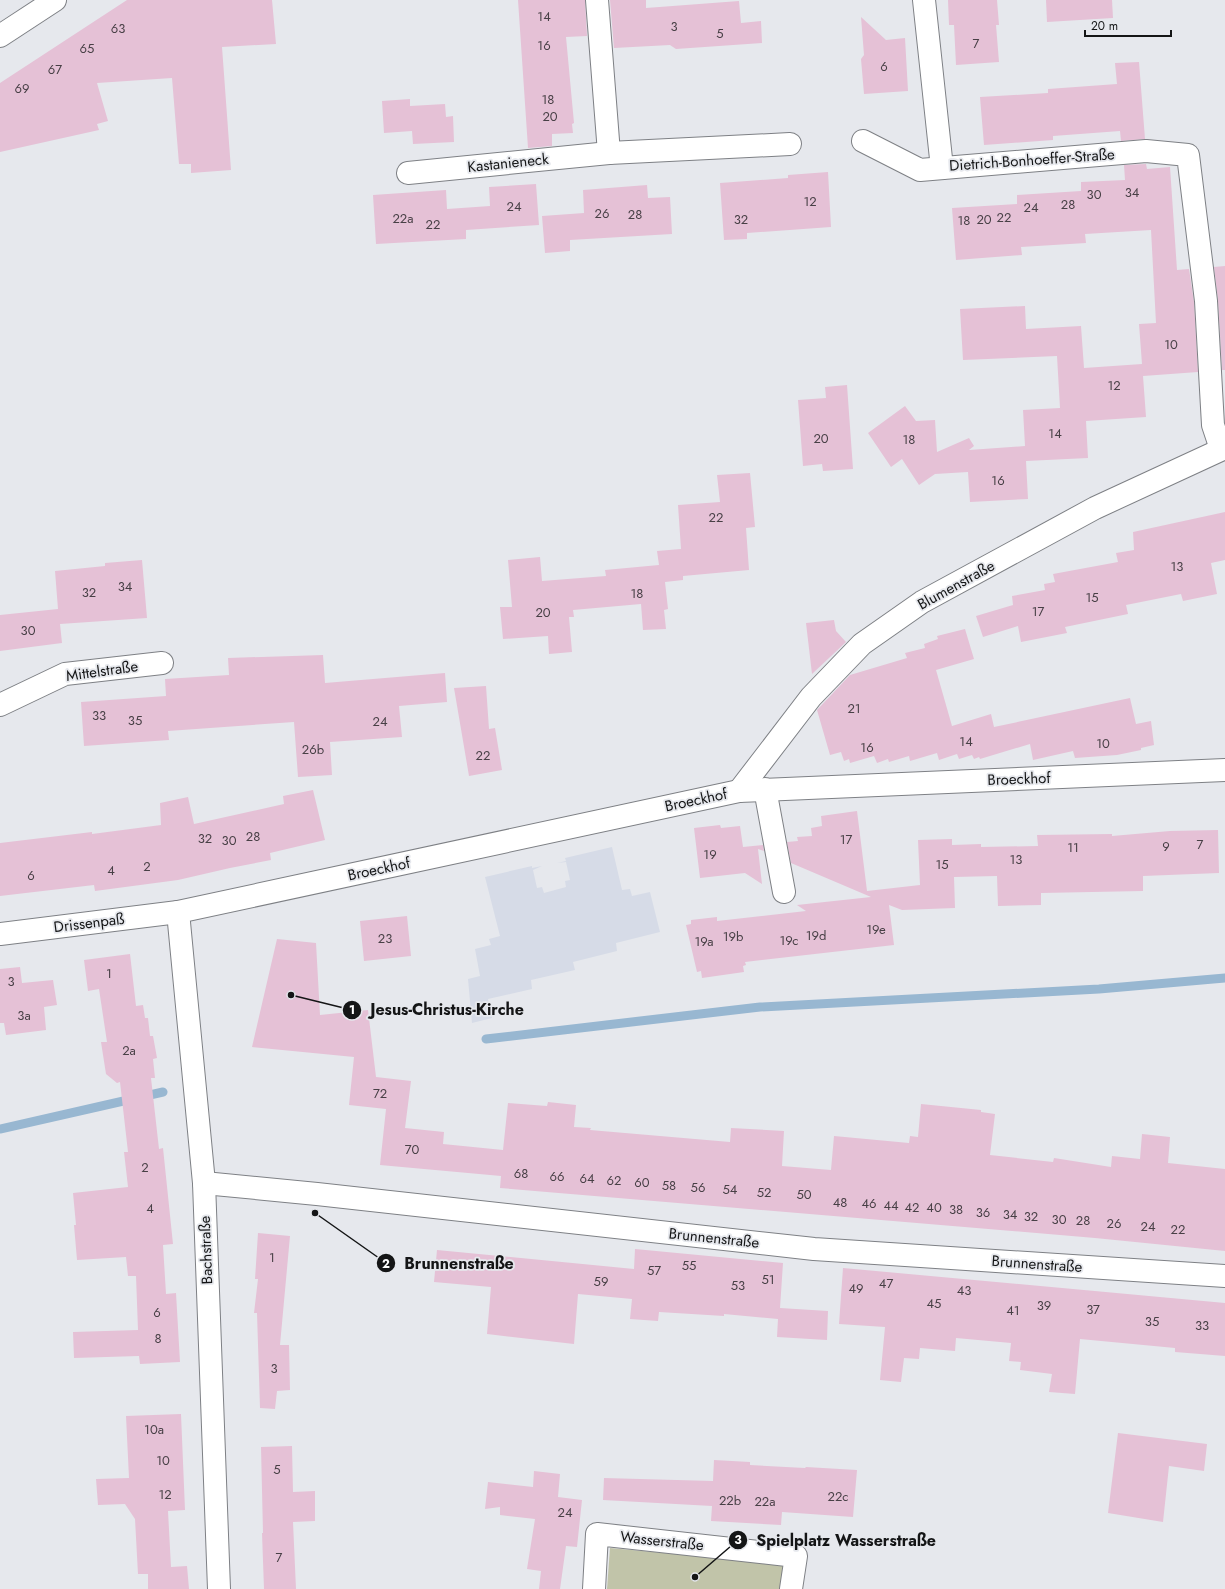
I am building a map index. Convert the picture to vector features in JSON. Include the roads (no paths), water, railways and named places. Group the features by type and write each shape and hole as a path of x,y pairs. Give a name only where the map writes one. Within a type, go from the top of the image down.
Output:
{"street":[{"path":"0,36 55,0"},
{"path":"597,0 609,153"},
{"name":"Dietrich-Bonhoeffer-Straße","path":"924,0 942,168 1146,151 1188,155 1206,301 1213,425 1223,449"},
{"path":"864,141 920,170 942,168"},
{"name":"Kastanieneck","path":"408,173 609,153 790,144"},
{"name":"Blumenstraße","path":"739,791 812,697 862,644 922,602 1095,508 1223,449"},
{"name":"Mittelstraße","path":"0,705 65,674 162,663"},
{"name":"Broeckhof","path":"178,912 739,791 1225,770"},
{"path":"764,789 784,892"},
{"name":"Drissenpaß","path":"0,934 178,912"},
{"name":"Bachstraße","path":"178,912 204,1183 219,1589"},
{"name":"Brunnenstraße","path":"204,1183 317,1194 814,1249 1225,1276"},
{"name":"Wasserstraße","path":"594,1589 598,1534 796,1556 791,1589"}],"waterway":[{"path":"486,1039 760,1007 1099,989 1225,978"},
{"path":"0,1129 163,1092"}],"place":[{"name":"Jesus-Christus-Kirche","path":"291,995"},
{"name":"Brunnenstraße","path":"315,1213"},
{"name":"Spielplatz Wasserstraße","path":"695,1577"}]}
